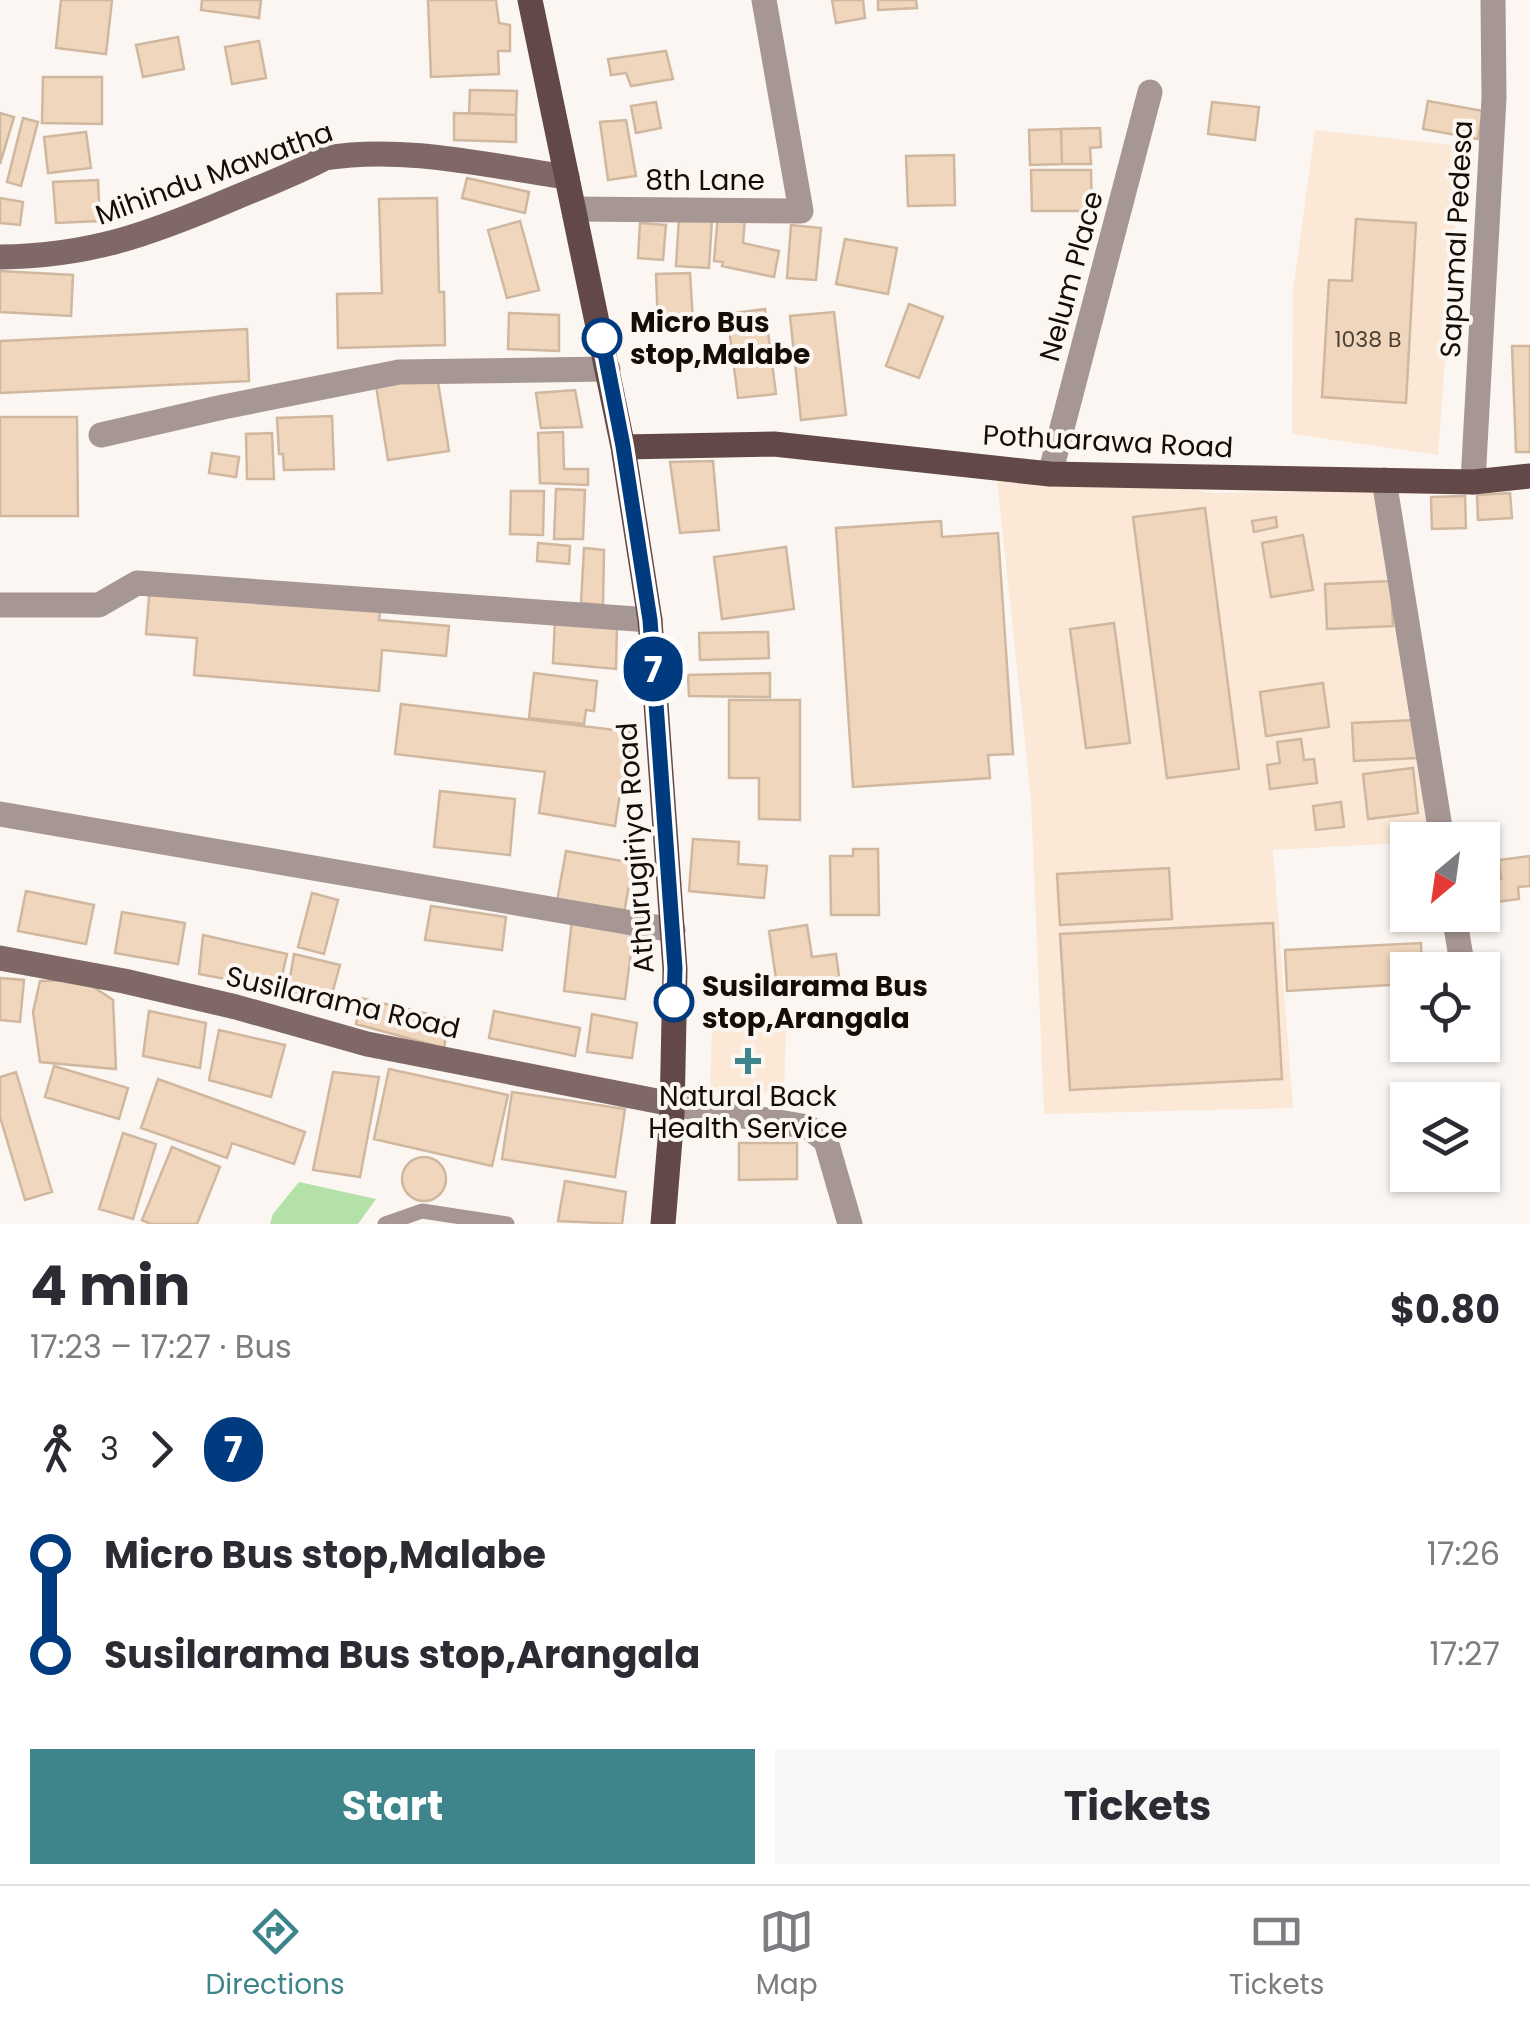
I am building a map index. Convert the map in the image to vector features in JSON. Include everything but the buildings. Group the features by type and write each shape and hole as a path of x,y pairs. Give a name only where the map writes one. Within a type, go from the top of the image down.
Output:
{"main road":[{"name":"Athurugiriya Road","path":"530,0 623,446 650,620 672,930 672,1104 663,1224"},
{"name":"Pothuarawa Road","path":"623,446 774,444 1050,474 1473,482 1530,476"}],"street":[{"name":"8th Lane","path":"574,209 801,211 764,0"},
{"name":"Sapumal Pedesa","path":"1473,482 1494,98 1493,0"},
{"name":"Nelum Place","path":"1050,474 1150,92"},
{"name":"Mihindu Mawatha","path":"0,258 51,257 111,245 165,228 325,158 348,154 381,152 567,177"},
{"path":"101,435 223,406 399,372 608,369"},
{"path":"1384,480 1439,822"},
{"path":"0,605 99,605 137,582 650,620"},
{"path":"0,814 672,930"},
{"name":"Susilarama Road","path":"0,958 218,1003 367,1044 672,1104"},
{"path":"672,1104 808,1127 826,1141 850,1224"}],"lane":[{"path":"386,1224 422,1211 507,1224"}],"shaded area":[{"path":"1315,130 1461,146 1438,455 1292,434 1293,291"},
{"path":"1081,473 1213,493 1397,490 1449,822 1390,822 1390,843 1273,850 1293,1108 1044,1114 1031,799 997,479"},
{"name":"Natural Back Health Service","path":"712,1027 786,1030 784,1093 710,1092"}],"green space":[{"path":"299,1182 376,1199 358,1224 270,1224 273,1214"}],"bus line":[{"name":"7","path":"602,338 650,620 675,968 674,1002"}],"place":[{"name":"Micro Bus stop,Malabe","path":"602,338"},
{"name":"Susilarama Bus stop,Arangala","path":"674,1002"},
{"name":"Natural Back Health Service","path":"748,1061"}]}
